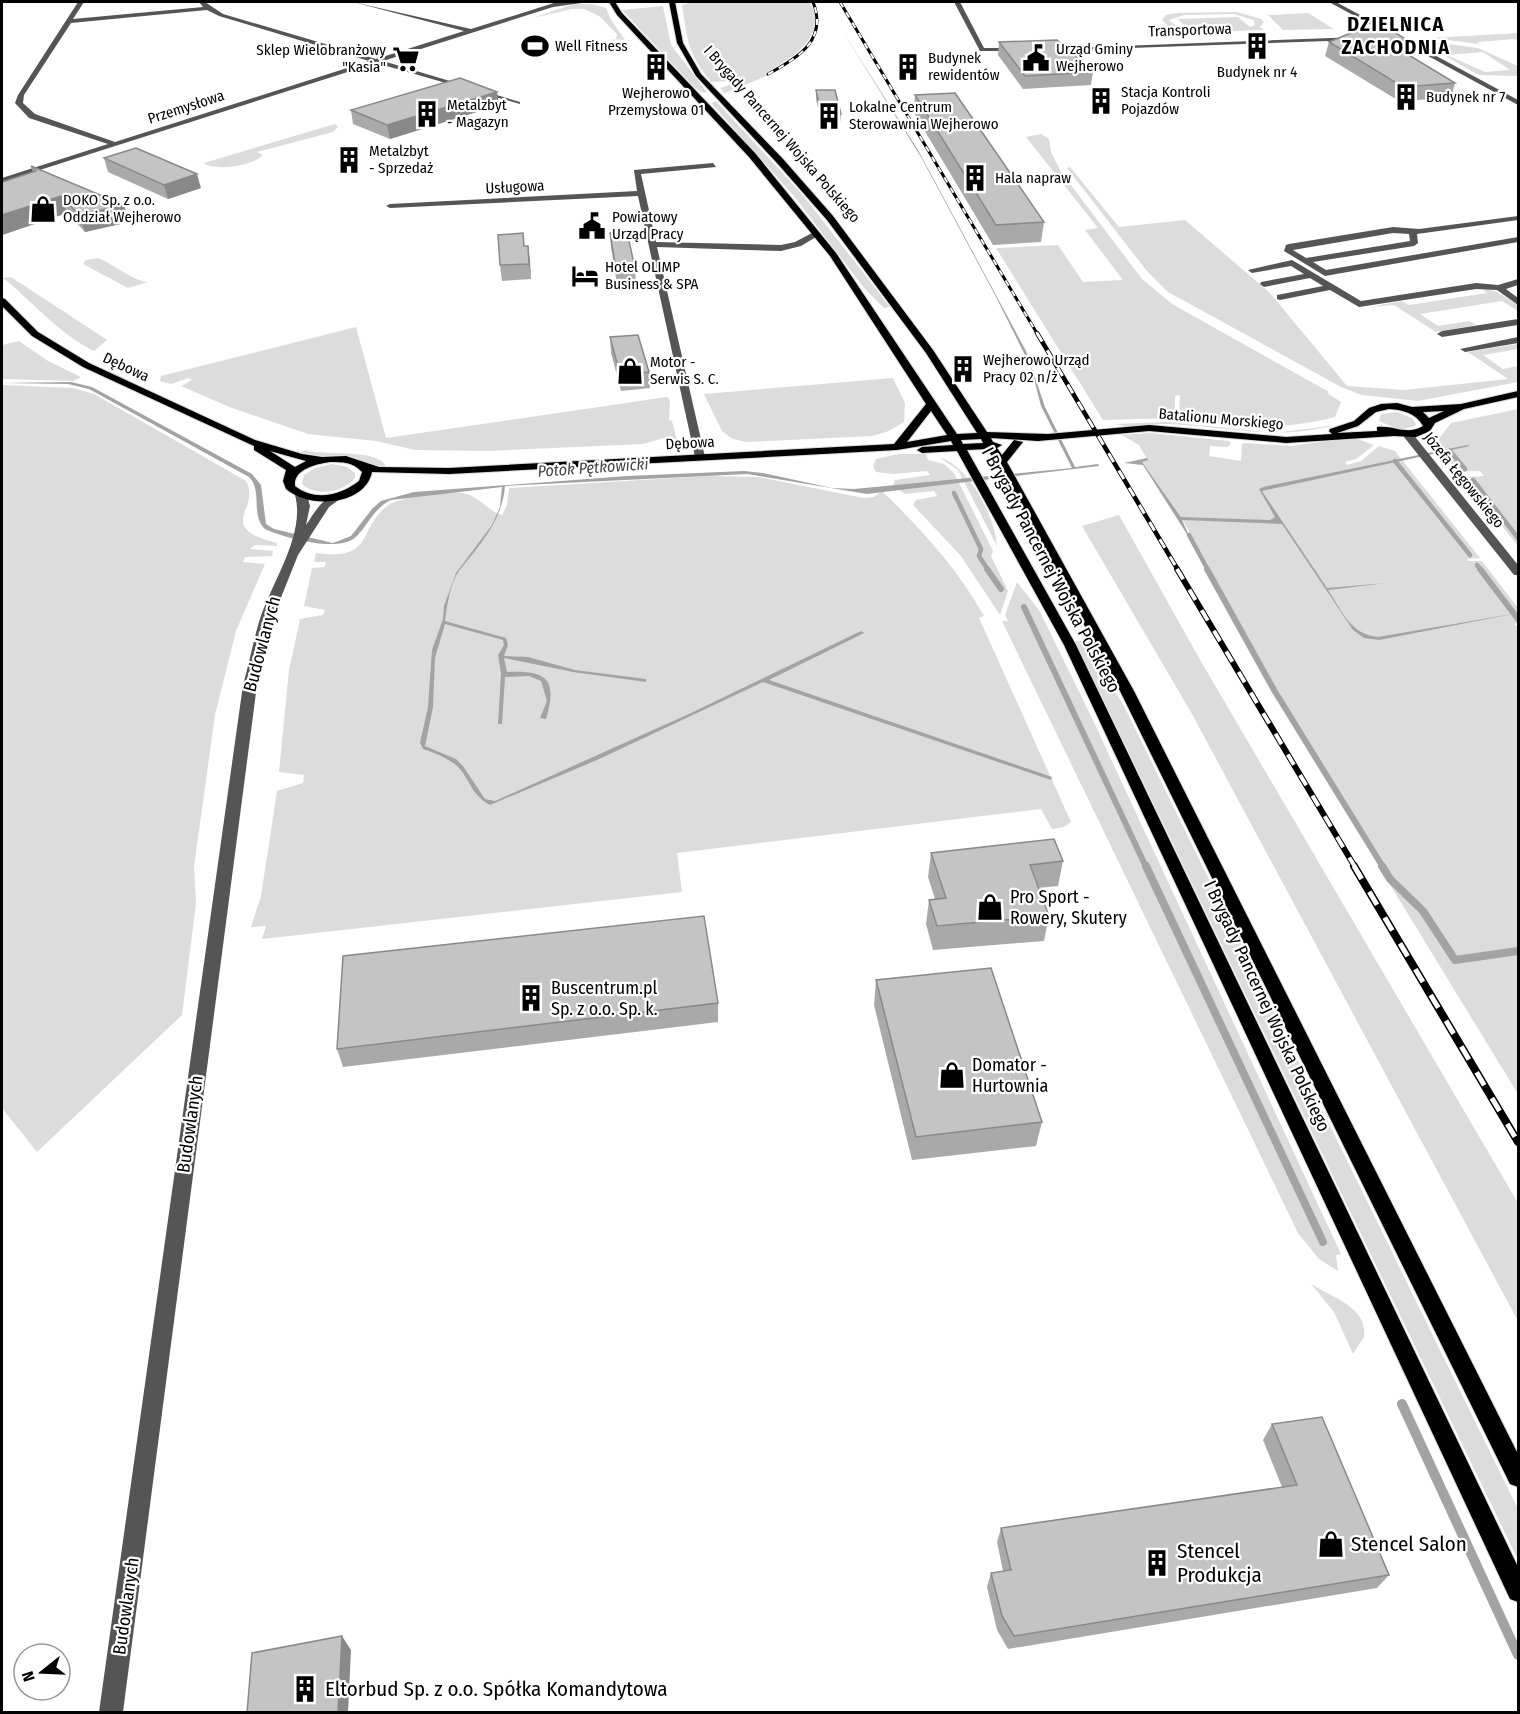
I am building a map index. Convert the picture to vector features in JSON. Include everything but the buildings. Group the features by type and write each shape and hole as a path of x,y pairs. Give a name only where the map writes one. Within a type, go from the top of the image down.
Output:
{"main road":[{"name":"I Brygady Pancernej Wojska Polskiego","path":"612,2 619,14 698,95 772,178 817,234 932,403 1018,547 1070,645 1518,1591"},
{"name":"I Brygady Pancernej Wojska Polskiego","path":"672,2 683,50 698,75 830,218 890,295 1001,462 1132,702 1518,1476"},
{"name":"Dębowa","path":"2,301 35,334 71,358 251,442 301,458 348,459 380,470 449,471 897,447 930,450 957,443"},
{"path":"1411,411 1461,407 1518,394"},
{"path":"897,447 932,403"},
{"name":"Batalionu Morskiego","path":"1320,436 1361,422 1373,409 1386,407 1411,411"},
{"path":"1408,435 1422,432 1431,421 1461,407"},
{"path":"1411,411 1425,419 1428,426"},
{"path":"1368,415 1371,423 1391,433"},
{"name":"Batalionu Morskiego","path":"990,446 1047,437 1149,428 1263,439 1391,433 1408,435"},
{"name":"I Brygady Pancernej Wojska Polskiego","path":"957,443 983,434"},
{"name":"Batalionu Morskiego","path":"983,434 1047,437"},
{"name":"Dębowa","path":"251,442 291,470 290,487 301,495"},
{"path":"1001,462 1018,442"},
{"name":"I Brygady Pancernej Wojska Polskiego","path":"957,443 990,446"},
{"path":"291,475 304,465 321,460"},
{"path":"360,486 367,477 363,466"},
{"name":"Dębowa","path":"338,496 360,486 383,480 449,471"},
{"path":"301,495 321,498 338,496"}],"street":[{"path":"81,2 21,94 19,103 26,112 40,120 115,144"},
{"path":"202,2 208,8"},
{"path":"356,2 471,31"},
{"path":"534,2 550,6"},
{"name":"Przemysłowa","path":"2,180 562,2"},
{"name":"Przemysłowa","path":"550,6 586,2"},
{"name":"Transportowa","path":"957,2 982,50 1368,38"},
{"path":"1330,4 1344,4 1518,103"},
{"path":"1330,4 1380,38 1399,36"},
{"path":"68,21 208,8 518,103"},
{"path":"700,458 637,172 713,165"},
{"name":"Usługowa","path":"390,206 641,193"},
{"path":"1518,218 1413,232 1393,230 1289,247 1288,251 1325,273 1518,240"},
{"path":"1303,261 1413,243 1413,232"},
{"path":"652,243 769,249 793,246 817,234"},
{"path":"1251,270 1292,263 1359,304 1476,286 1500,287 1518,282"},
{"path":"1264,284 1312,275"},
{"path":"1280,297 1332,287"},
{"path":"1500,287 1518,302"},
{"path":"1442,334 1518,322"},
{"path":"1465,349 1518,340"},
{"name":"Józefa Łęgowskiego","path":"1408,435 1518,572"},
{"name":"Budowlanych","path":"111,1713 246,707 266,620 297,543 304,506 301,495"},
{"name":"Budowlanych","path":"297,543 325,505 338,496"}],"shaded area":[{"path":"693,2 810,2 815,15 815,26 804,46 764,74 769,75 725,93 720,88 729,85 731,81 711,82 697,63 690,46 682,5"},
{"path":"576,4 591,4 606,8 611,20 625,40 609,39 616,39 617,34 599,16 584,9 572,9 533,18 565,7 531,16"},
{"path":"663,6 671,45 707,92 703,93 695,88 622,10"},
{"path":"1237,12 1261,19 1264,22 1260,27 1264,30 1175,33 1173,31 1181,30 1168,26 1162,20 1166,15","holes":["1234,14 1254,20 1255,25 1250,27 1238,17 1178,19 1188,29 1175,25 1169,20 1184,15"]},
{"path":"1308,13 1334,29 1283,30 1268,15"},
{"path":"843,32 918,150 1026,351 1045,407 1075,467 1098,464 1099,466 867,494 747,474 505,486 500,511 495,522 453,582 445,621 506,638 508,645 504,656 528,657 575,670 646,679 646,682 573,672 504,658 507,672 540,675 546,680 551,694 546,719 540,718 547,701 541,681 529,676 505,677 502,724 498,724 501,673 498,655 504,645 503,640 445,624 435,658 433,707 425,746 456,759 485,799 495,801 691,713 861,631 864,633 769,680 1052,777 1051,780 763,682 597,760 490,805 475,793 456,765 423,749 420,743 428,707 432,650 443,619 444,606 456,573 492,525 500,507 502,487 391,500 385,503 361,532 348,542 325,544 298,540 265,529 258,517 255,489 249,477 89,389 68,384 2,383 71,382 92,387 252,474 261,485 266,524 274,529 333,543 351,536 381,501 414,492 627,476 744,471 832,488 854,489 1072,468 1041,406 1031,367 995,295 921,157"},
{"path":"1518,33 1518,41 1515,39 1477,42 1479,44 1432,38"},
{"path":"1420,42 1478,48 1518,66 1518,76 1479,75","holes":["1483,52 1510,70 1485,72 1447,55"]},
{"path":"716,101 802,194 890,307 884,308 864,288 793,195 711,103"},
{"path":"335,124 338,127 333,132 257,152 263,155 252,162 225,167 209,166 204,163"},
{"path":"1041,134 1049,139 1051,152 1061,172 1142,279 1172,304 1329,392 1327,393 1341,402 1335,417 1295,425 1276,426 1240,425 1182,418 1182,414 1179,414 1180,395 1175,396 1175,418 1103,420 996,248 1058,245 1083,282 1123,280 1085,230 1098,228 1026,137"},
{"path":"1070,167 1119,227 1185,220 1270,293 1347,386 1404,390 1508,379 1468,352 1518,344 1518,349 1483,355 1503,369 1518,366 1518,382 1418,401 1362,395 1341,387 1168,292 1146,270 1067,168"},
{"path":"98,258 136,279 148,282 128,288 83,264 86,260"},
{"path":"11,277 107,340 94,351 81,344 58,327 3,278"},
{"path":"1483,289 1495,291 1518,305 1518,311 1502,301 1420,314 1438,326 1469,321 1476,325 1436,332 1394,305 1370,307 1401,301 1409,305 1487,293"},
{"path":"356,327 386,438 667,397 670,400 669,420 672,421 677,441 671,436 643,444 488,451 415,450 376,441 308,434 232,408 181,386 192,380 188,378 171,384 160,381 161,376"},
{"path":"19,341 48,361 81,377 73,381 2,379 2,345"},
{"path":"893,378 905,403 904,422 889,431 872,436 746,442 733,439 722,431 704,394"},
{"path":"2,385 73,388 94,394 246,481 249,500 243,524 247,530 258,537 277,543 277,546 255,545 250,549 273,551 272,556 245,557 243,562 265,564 236,631 215,715 194,867 196,903 182,1015 37,1152 2,1108"},
{"path":"1518,409 1518,546 1463,477 1484,476 1480,471 1458,472 1435,444 1451,423"},
{"path":"1396,412 1412,418 1415,426 1400,430 1379,421 1381,414"},
{"path":"1168,422 1269,432 1170,424 1127,426 1115,424"},
{"path":"1336,425 1313,430 1280,432"},
{"path":"1150,433 1229,441 1231,444 1227,447 1210,446 1209,456 1241,461 1242,444 1245,443 1292,446 1352,437 1374,445 1356,459 1345,462 1347,465 1361,461 1379,446 1395,451 1480,558 1467,559 1468,561 1482,561 1518,608 1518,623 1514,624 1518,627 1518,1094 1290,721 1277,690 1180,515 1141,461 1147,459 1139,445 1122,435"},
{"path":"1470,446 1262,491 1327,588 1387,583 1328,590 1348,621 1368,635 1378,637 1518,613 1379,640 1364,638 1353,630 1282,524 1182,520 1192,542 1143,465 1124,463 1147,458 1148,460 1142,462 1181,517 1270,520 1275,517 1259,489 1263,487"},
{"path":"305,450 373,457 386,467 376,466 349,456 312,456 300,453"},
{"path":"898,454 926,454 928,460 944,464 954,473 993,551 991,556 1008,591 1000,615 961,556 913,505 916,500 937,496 934,491 905,494 893,486 895,480 930,475 927,471 893,474 876,472 873,466 876,459"},
{"path":"939,457 950,462 970,481 986,507 997,546 958,470"},
{"path":"332,464 347,467 355,473 355,478 344,487 329,492 314,491 302,484 304,475 315,468"},
{"path":"708,476 758,477 864,498 874,497 882,491 938,550 974,598 984,616 979,618 1071,822 1064,827 1052,829 1041,809 677,853 682,892 262,939 266,926 251,927 261,896 277,791 303,783 304,775 279,772 289,670 300,619 323,615 325,610 304,606 312,568 324,567 326,562 314,562 316,553 347,553 356,548 377,516 386,507 400,500 435,494 463,493 474,497 502,515 507,505 509,488"},
{"path":"1119,515 1199,658 1518,1203 1518,1321 1192,714 1082,526"},
{"path":"1017,582 1039,610 1091,716 1341,1254 1336,1255 1338,1271 1319,1259 1298,1233 1002,621 1008,621 1005,615"},
{"path":"1075,641 1084,641 1124,706 1518,1509 1518,1560"},
{"path":"1311,1284 1346,1304 1360,1318 1364,1327 1364,1337 1353,1354 1334,1312"}],"waterway":[{"path":"1450,451 1465,469"},
{"path":"1395,461 1470,555"},
{"path":"1473,480 1518,538"},
{"path":"954,493 981,549 979,556 988,570"},
{"path":"1189,535 1208,570"},
{"path":"1477,565 1481,570"},
{"path":"987,569 1001,589"},
{"path":"1207,569 1274,690 1383,867"},
{"path":"1480,569 1518,619"},
{"path":"1024,607 1146,867"},
{"path":"1146,866 1323,1242"},
{"path":"1382,866 1390,879 1423,911 1455,960 1518,951"},
{"path":"1402,1404 1518,1655"}],"railway":[{"path":"768,74 799,54 813,37 817,27 817,15 813,2"},
{"path":"840,2 1038,335"},
{"path":"1037,333 1178,570"},
{"path":"1177,569 1355,867"},
{"path":"1354,866 1518,1142"}],"place":[{"name":"Well Fitness","path":"535,46"},
{"name":"Budynek nr 4","path":"1257,46"},
{"name":"Urząd Gminy Wejherowo","path":"1036,58"},
{"name":"Sklep Wielobranżowy \"Kasia\"","path":"406,59"},
{"name":"Wejherowo Przemysłowa 01","path":"656,67"},
{"name":"Budynek rewidentów","path":"908,67"},
{"name":"Budynek nr 7","path":"1406,97"},
{"name":"Stacja Kontroli Pojazdów","path":"1101,101"},
{"name":"Metalzbyt - Magazyn","path":"427,114"},
{"name":"Lokalne Centrum Sterowawnia Wejherowo","path":"829,116"},
{"name":"Metalzbyt - Sprzedaż","path":"349,160"},
{"name":"Hala napraw","path":"975,178"},
{"name":"DOKO Sp. z o.o. Oddział Wejherowo","path":"43,209"},
{"name":"Powiatowy Urząd Pracy","path":"592,226"},
{"name":"Hotel OLIMP Business & SPA","path":"585,276"},
{"name":"Wejherowo Urząd Pracy 02 n/ż","path":"963,369"},
{"name":"Motor - Serwis S. C.","path":"630,371"},
{"name":"Pro Sport - Rowery, Skutery","path":"990,907"},
{"name":"Buscentrum.pl Sp. z o.o. Sp. k.","path":"531,998"},
{"name":"Domator - Hurtownia","path":"952,1075"},
{"name":"Stencel Salon","path":"1331,1544"},
{"name":"Stencel Produkcja","path":"1157,1563"},
{"name":"Eltorbud Sp. z o.o. Spółka Komandytowa","path":"305,1689"}],"district":[{"name":"DZIELNICA ZACHODNIA","path":"1396,36"}],"water label":[{"name":"Potok Pętkowicki","path":"593,467"}]}
